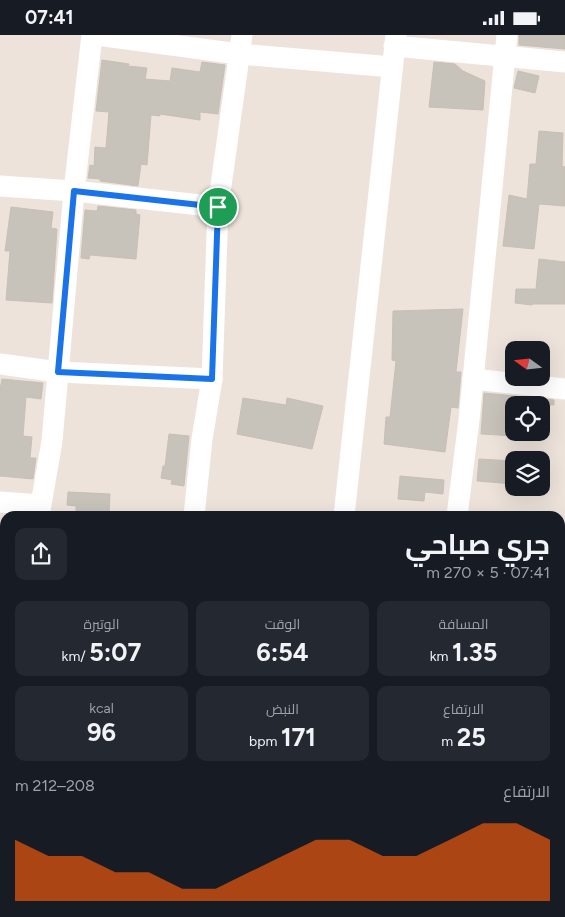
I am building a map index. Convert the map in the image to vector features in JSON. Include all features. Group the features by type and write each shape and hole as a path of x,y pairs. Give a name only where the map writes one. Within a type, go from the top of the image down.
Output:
{"street":[{"path":"0,502 40,510 52,441 74,191 92,35"},
{"path":"97,35 241,44 392,67"},
{"path":"458,511 473,379 507,35"},
{"path":"345,511 395,40 504,57 565,62"},
{"path":"195,511 202,439 212,379 218,207 241,44"},
{"path":"0,186 74,191 218,207"},
{"path":"0,364 58,372 212,379"},
{"path":"473,379 565,389"}],"building":[{"path":"519,35 565,35 565,49 519,45"},
{"path":"102,60 147,68 145,79 170,81 172,68 200,72 202,62 225,65 218,114 200,112 200,120 160,114 160,116 151,115 147,165 141,164 138,186 88,178 90,165 94,166 95,147 106,148 109,112 96,111"},
{"path":"434,62 455,64 463,71 485,81 483,110 429,107"},
{"path":"518,71 539,76 535,93 514,88"},
{"path":"539,131 563,133 562,166 565,167 565,206 539,204 534,249 503,246 509,195 527,199 530,164 536,164"},
{"path":"98,206 136,210 136,214 140,215 136,259 90,255 89,259 81,258 85,210 97,211"},
{"path":"11,207 53,212 51,228 57,229 52,303 6,300 10,251 5,251"},
{"path":"539,259 565,262 565,304 532,305 515,303 516,289 536,289"},
{"path":"463,309 456,372 461,372 458,408 451,407 445,452 384,444 386,417 390,417 396,361 392,360 393,311"},
{"path":"2,379 43,383 41,399 26,397 23,436 32,437 30,458 36,458 33,479 0,476 0,389"},
{"path":"484,393 514,396 505,396 505,435 481,434"},
{"path":"243,398 286,405 287,398 323,406 312,449 237,434"},
{"path":"550,400 554,400 554,405 550,405"},
{"path":"169,434 189,436 184,486 171,484 172,480 161,478 163,466 165,466"},
{"path":"479,459 505,460 505,483 477,481"},
{"path":"400,476 444,480 443,494 425,492 424,501 398,499"},
{"path":"68,492 110,494 109,511 76,511 76,506 67,505"}],"route":[{"path":"74,191 218,207 212,379 58,372 74,191"}]}
